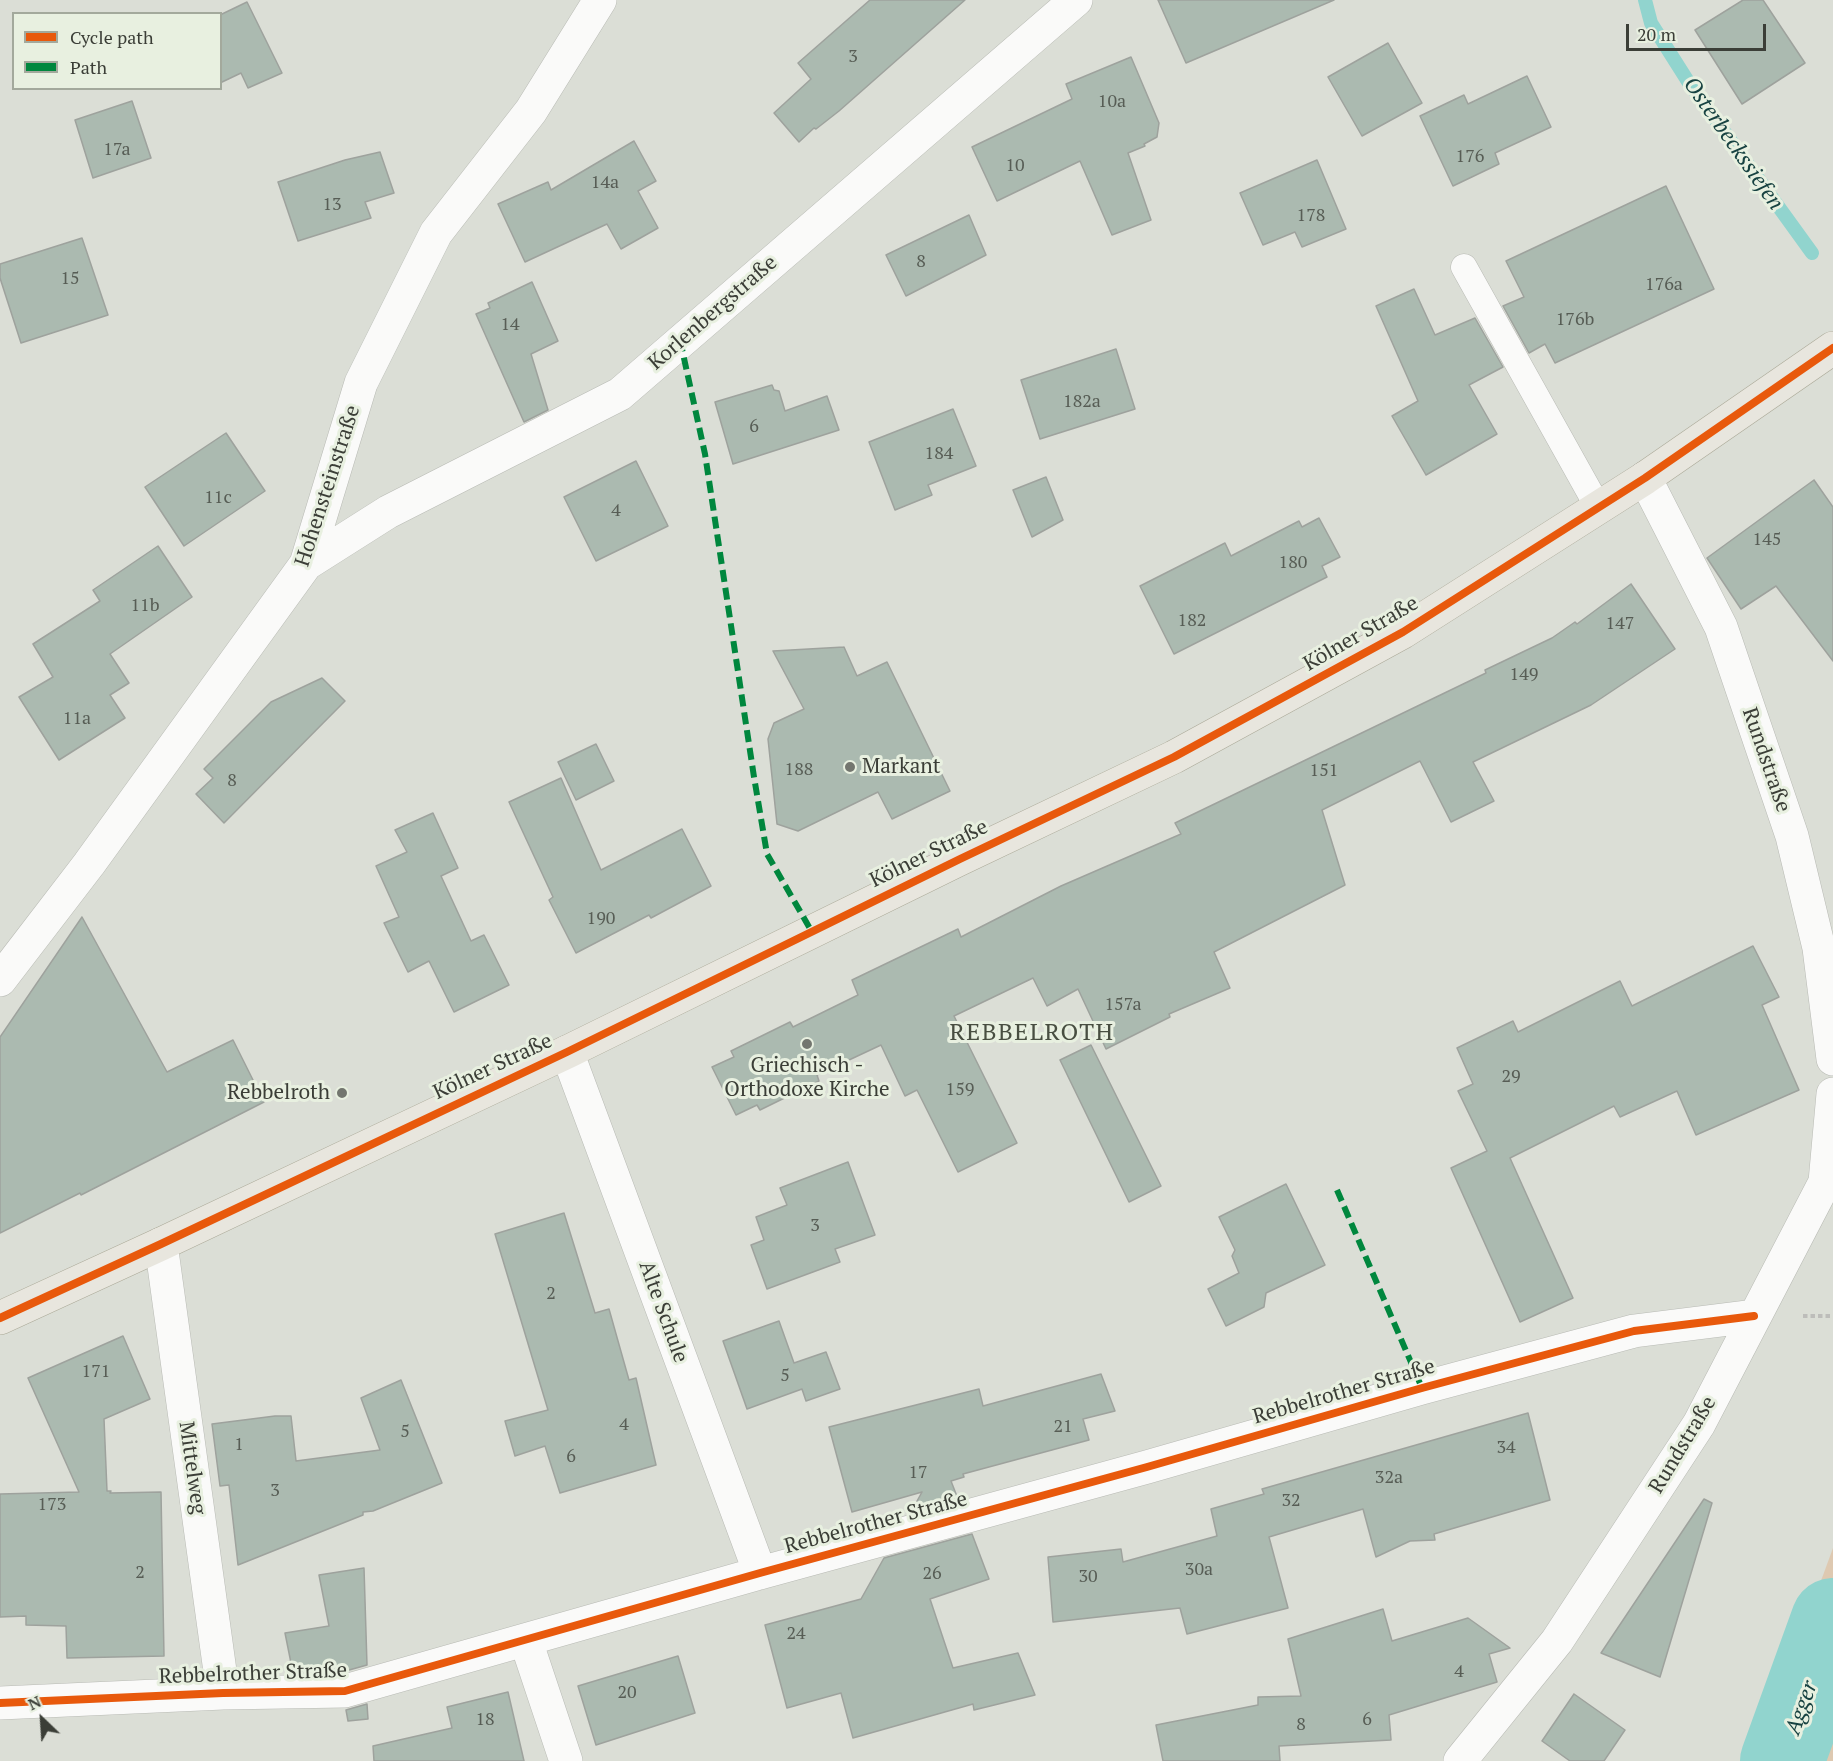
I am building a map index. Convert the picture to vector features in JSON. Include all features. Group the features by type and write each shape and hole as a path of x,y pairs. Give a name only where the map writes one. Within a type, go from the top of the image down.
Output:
{"main road":[{"name":"Kölner Straße","path":"0,1318 567,1052 960,859 1174,757 1403,632 1645,478 1833,348"}],"street":[{"name":"Hohensteinstraße","path":"0,980 89,864 306,564 361,383 436,233 531,111 600,0"},
{"name":"Korlenbergstraße","path":"306,564 388,512 620,394 1076,0"},
{"name":"Rundstraße","path":"1645,478 1721,627 1792,836 1819,948 1833,1059"},
{"name":"Alte Schule","path":"567,1052 760,1573"},
{"name":"Rundstraße","path":"1460,1761 1557,1641 1699,1424 1826,1182 1833,1094"},
{"name":"Mittelweg","path":"161,1244 223,1693"},
{"name":"Rebbelrother Straße","path":"0,1703 223,1693 345,1691 1422,1388 1634,1331 1754,1316"},
{"path":"526,1641 566,1761"}],"lane":[{"path":"1464,267 1598,507"}],"path":[{"path":"1800,1316 1833,1316"}],"shaded area":[{"path":"1833,1548 1833,1761 1755,1761"}],"building":[{"path":"870,0 965,0 839,111 816,129 814,128 799,142 774,113 811,79 798,63"},
{"path":"1158,0 1334,0 1186,63"},
{"path":"1743,0 1763,0 1805,63 1742,104 1695,30"},
{"path":"247,2 282,73 248,88 241,73 222,82 222,14"},
{"path":"1388,43 1422,103 1362,136 1328,77"},
{"path":"1131,57 1159,123 1157,137 1144,144 1145,146 1128,153 1151,220 1112,235 1080,161 997,201 972,147 1072,99 1066,84"},
{"path":"1527,76 1551,127 1495,153 1499,164 1453,186 1420,116 1464,95 1468,104"},
{"path":"132,101 151,158 93,178 75,120"},
{"path":"634,141 656,181 638,191 658,228 621,249 607,224 525,262 498,204 548,182 551,190"},
{"path":"380,152 394,193 365,202 371,218 298,241 278,182 345,160"},
{"path":"1317,160 1346,229 1302,247 1295,232 1263,245 1240,193"},
{"path":"1666,186 1714,289 1555,363 1545,344 1529,353 1503,306 1524,297 1506,261"},
{"path":"969,215 986,255 906,296 886,255"},
{"path":"82,238 108,315 21,343 0,278 0,264"},
{"path":"532,282 558,341 531,354 548,410 524,422 476,314 490,308 488,303"},
{"path":"1414,289 1435,335 1475,318 1503,367 1469,385 1497,434 1426,475 1392,416 1418,401 1376,306"},
{"path":"1116,349 1135,409 1040,439 1021,380"},
{"path":"772,385 774,390 779,391 785,411 827,396 839,430 733,464 715,402"},
{"path":"953,409 976,466 928,485 932,495 895,510 869,442"},
{"path":"226,433 265,491 184,546 145,487"},
{"path":"636,461 668,526 596,561 564,497"},
{"path":"1046,477 1063,520 1032,537 1013,490"},
{"path":"1814,480 1833,507 1833,661 1776,586 1741,609 1707,558"},
{"path":"1319,518 1340,557 1322,566 1327,577 1174,654 1140,586 1225,543 1231,556 1299,521 1302,527"},
{"path":"158,546 192,597 110,654 129,683 110,695 125,718 59,760 19,697 53,677 33,644 100,601 93,590"},
{"path":"1631,584 1675,649 1591,705 1473,762 1494,801 1451,822 1420,761 1322,810 1345,885 1214,952 1230,988 1169,1014 1170,1017 1106,1049 1078,989 1047,1006 1033,978 954,1016 1017,1143 958,1172 917,1090 905,1096 881,1045 817,1075 819,1081 760,1110 757,1105 736,1115 712,1067 734,1057 731,1051 790,1022 793,1027 858,995 852,980 958,929 961,937 1061,886 1181,834 1175,823 1486,673 1485,670 1552,638 1575,622 1577,624"},
{"path":"844,647 857,676 887,662 950,791 892,819 878,792 798,831 777,824 768,739 774,723 804,709 773,651"},
{"path":"322,678 345,701 224,823 196,794 213,778 204,769 271,702"},
{"path":"596,744 614,781 576,800 558,762"},
{"path":"561,778 601,870 682,829 711,886 651,918 649,915 576,953 549,900 553,897 509,802"},
{"path":"433,813 458,868 441,876 471,941 484,935 509,985 454,1012 429,961 408,972 384,923 399,917 376,866 407,852 395,830"},
{"path":"82,917 167,1072 233,1040 264,1102 81,1195 80,1193 0,1233 0,1037"},
{"path":"1753,946 1779,997 1762,1005 1799,1090 1696,1135 1677,1091 1620,1117 1614,1106 1510,1158 1573,1298 1520,1322 1451,1168 1487,1151 1458,1091 1473,1084 1457,1048 1513,1021 1518,1032 1620,981 1632,1006"},
{"path":"1091,1045 1161,1186 1129,1202 1060,1060"},
{"path":"848,1162 875,1235 835,1249 840,1262 767,1289 751,1245 764,1240 756,1217 787,1205 780,1188"},
{"path":"1286,1184 1325,1265 1266,1293 1264,1307 1226,1326 1208,1289 1239,1273 1232,1256 1235,1250 1219,1217"},
{"path":"564,1213 595,1313 609,1309 629,1380 636,1378 656,1465 560,1493 545,1446 515,1456 505,1421 548,1410 495,1234"},
{"path":"779,1321 794,1363 826,1352 840,1389 806,1401 802,1389 747,1409 723,1341"},
{"path":"123,1336 150,1399 104,1419 107,1491 111,1491 110,1493 161,1492 164,1656 67,1658 66,1626 26,1625 26,1616 0,1617 0,1494 79,1492 28,1378"},
{"path":"1101,1374 1115,1411 1083,1419 1089,1440 963,1474 964,1477 951,1481 958,1499 911,1512 922,1492 852,1512 829,1427 979,1389 983,1406"},
{"path":"401,1380 442,1483 373,1511 363,1512 363,1515 238,1565 229,1485 220,1486 212,1424 291,1416 296,1461 380,1450 361,1398"},
{"path":"1528,1413 1550,1500 1434,1534 1435,1540 1410,1541 1376,1557 1363,1509 1269,1537 1288,1608 1187,1634 1180,1608 1053,1622 1048,1557 1121,1549 1123,1562 1217,1536 1211,1509 1264,1494 1262,1489"},
{"path":"1704,1499 1712,1503 1660,1677 1601,1653"},
{"path":"972,1534 989,1579 930,1599 953,1668 1018,1653 1035,1695 974,1710 973,1704 853,1738 841,1693 787,1708 765,1625 861,1599 884,1558"},
{"path":"364,1568 367,1665 342,1672 338,1672 338,1669 315,1673 293,1673 285,1633 329,1626 319,1575"},
{"path":"1383,1609 1392,1641 1468,1618 1510,1648 1489,1654 1497,1682 1389,1715 1391,1740 1279,1746 1280,1761 1163,1761 1156,1725 1258,1705 1258,1697 1301,1696 1288,1639"},
{"path":"678,1656 695,1713 596,1745 578,1686"},
{"path":"508,1692 524,1761 374,1761 373,1746 452,1728 447,1707"},
{"path":"1574,1694 1625,1730 1604,1761 1570,1761 1542,1741"},
{"path":"367,1704 368,1719 348,1721 346,1710"}],"waterway":[{"name":"Osterbeckssiefen","path":"1645,0 1651,23 1689,83 1812,253"},
{"name":"Agger","path":"1782,1761 1833,1620"}],"marked path":[{"path":"680,340 705,454 767,854 812,932"},
{"path":"1337,1190 1422,1388"}],"cycle path":[{"path":"0,1318 567,1052 960,859 1174,757 1403,632 1645,478 1833,348"},
{"path":"0,1703 223,1693 345,1691 1422,1388 1634,1331 1754,1316"}],"place":[{"name":"Markant","path":"850,767"},
{"name":"Griechisch - Orthodoxe Kirche","path":"807,1044"},
{"name":"Rebbelroth","path":"342,1093"}],"district":[{"name":"REBBELROTH","path":"1032,1033"}]}
